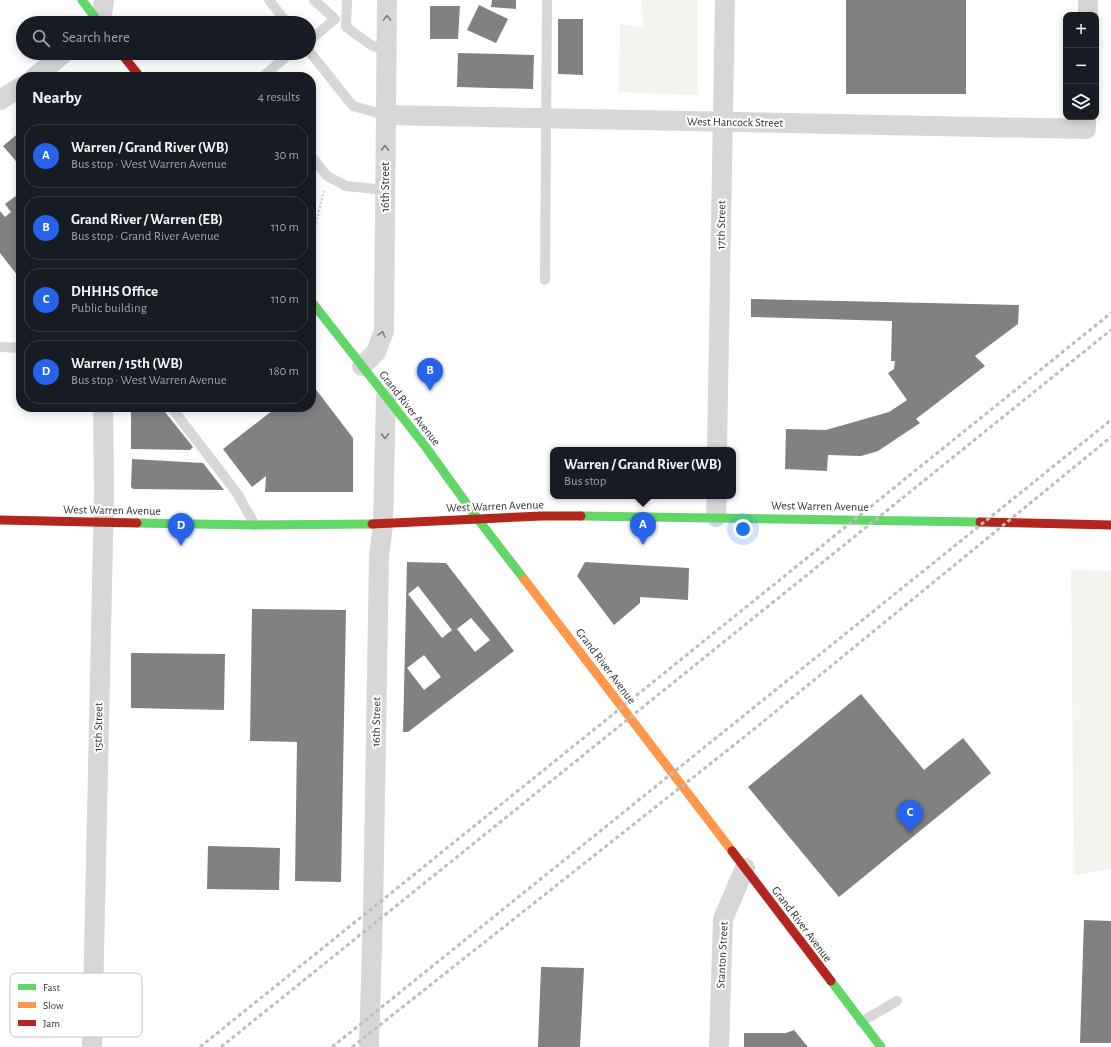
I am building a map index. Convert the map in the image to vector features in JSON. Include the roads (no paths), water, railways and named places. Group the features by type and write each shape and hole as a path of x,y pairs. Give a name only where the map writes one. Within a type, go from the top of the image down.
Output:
{"main road":[{"path":"82,0 95,16"},
{"path":"127,60 136,72"},
{"name":"Grand River Avenue","path":"316,307 425,446 477,518 746,868 880,1047"},
{"name":"West Warren Avenue","path":"0,520 255,525 383,525 477,518 542,516 716,517 1111,524"}],"street":[{"path":"101,16 104,0"},
{"name":"16th Street","path":"362,366 376,352 384,331 387,0"},
{"name":"17th Street","path":"717,447 725,0"},
{"path":"1088,0 1088,12"},
{"path":"41,72 56,60"},
{"path":"0,100 16,90"},
{"name":"West Hancock Street","path":"385,115 723,122 1086,123"},
{"name":"16th Street","path":"369,1047 373,913 378,556 383,525 386,397"},
{"name":"15th Street","path":"93,973 103,412"},
{"path":"716,517 717,499"},
{"name":"Stanton Street","path":"719,1047 723,918 746,868"},
{"name":"15th Street","path":"92,1037 92,1047"}],"lane":[{"path":"269,0 282,16"},
{"path":"314,0 335,19 371,45 386,51"},
{"path":"346,27 347,0"},
{"path":"545,280 547,0"},
{"path":"316,35 335,19"},
{"path":"268,72 283,60"},
{"path":"316,60 353,106 385,115"},
{"path":"316,162 327,176 346,186 385,190"},
{"path":"0,347 16,348"},
{"path":"175,412 237,493 255,525"},
{"path":"861,1022 897,1001"}],"railway":[{"path":"200,1047 1111,313"},
{"path":"221,1047 1111,330"},
{"path":"332,1047 1111,420"},
{"path":"352,1047 753,730 1111,437"}],"place":[{"name":"Grand River / Warren (EB)","path":"430,391"},
{"name":"Warren / Grand River (WB)","path":"643,545"},
{"name":"Warren / 15th (WB)","path":"181,546"},
{"name":"DHHHS Office","path":"910,833"}]}
